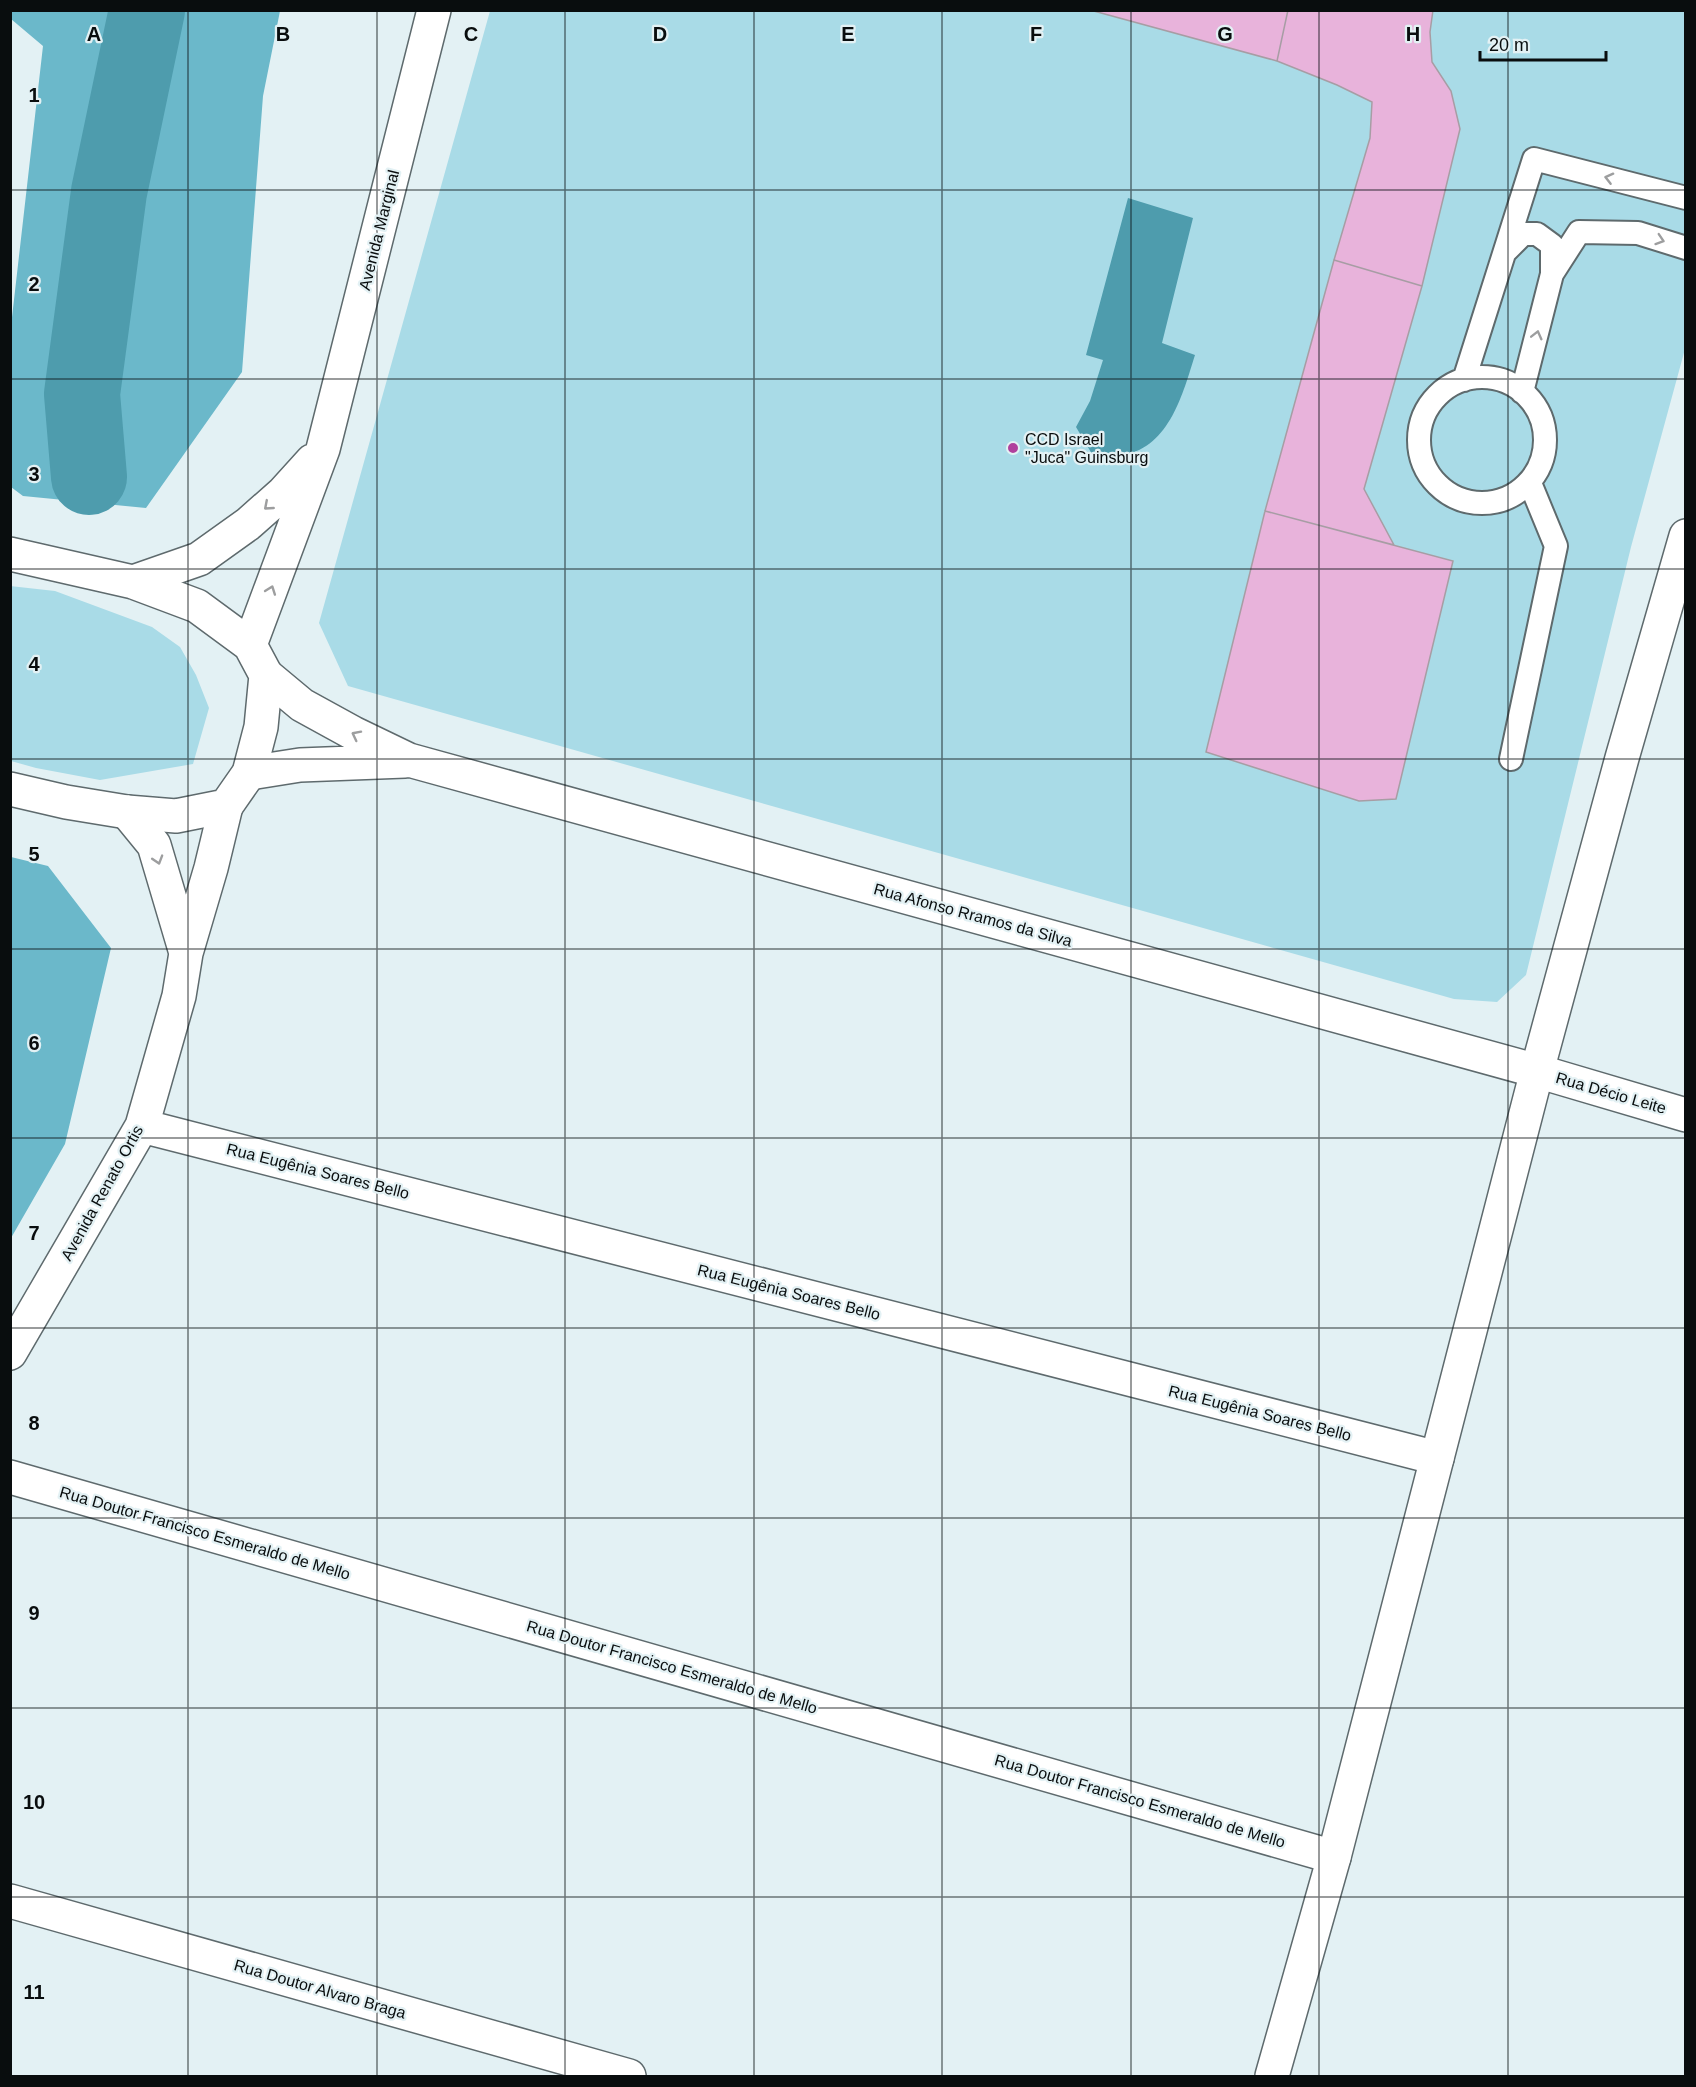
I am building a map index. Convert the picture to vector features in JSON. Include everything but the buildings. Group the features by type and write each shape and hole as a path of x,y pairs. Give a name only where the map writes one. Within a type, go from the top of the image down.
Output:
{"street":[{"name":"Avenida Marginal","path":"250,645 323,449 434,10"},
{"name":"Avenida Marginal","path":"133,582 199,559 248,524 283,493 323,449"},
{"path":"1272,2076 1334,1857 1537,1071 1622,758 1686,536"},
{"path":"10,554 133,582 196,606 250,645 266,675 261,727 249,773 226,806 176,816 127,812 66,802 10,789"},
{"name":"Rua Afonso Rramos da Silva","path":"266,675 302,705 409,760 1537,1071"},
{"name":"Rua Afonso Rramos da Silva","path":"249,773 300,765 409,760"},
{"name":"Avenida Renato Ortis","path":"10,1353 141,1126 179,996 186,953 211,868 226,806"},
{"name":"Avenida Renato Ortis","path":"127,812 154,845 186,953"},
{"name":"Rua Décio Leite","path":"1537,1071 1686,1115"},
{"name":"Rua Eugênia Soares Bello","path":"141,1126 1437,1458"},
{"name":"Rua Doutor Francisco Esmeraldo de Mello","path":"10,1477 1334,1857"},
{"name":"Rua Doutor Alvaro Braga","path":"10,1901 629,2076"}],"lane":[{"path":"1464,380 1534,159 1686,198"},
{"path":"1552,274 1579,232 1638,233 1686,248"},
{"path":"1504,254 1523,234 1537,234 1552,245 1552,274 1522,392"},
{"path":"1484,377 1504,381 1522,392 1536,406 1544,426 1545,436 1540,465 1530,483 1514,495 1494,502 1473,502 1453,496 1436,483 1424,465 1419,444 1421,423 1430,404 1446,389 1464,380 1484,377"},
{"path":"1511,759 1556,546 1530,483"}],"shaded area":[{"path":"10,11 280,11 263,96 242,372 146,508 23,496 11,487 11,326 43,46 11,19"},
{"name":"CCD Israel \"Juca\" Guinsburg","path":"490,11 1685,11 1685,349 1631,547 1526,975 1497,1002 1454,999 348,686 319,623"},
{"path":"1128,198 1193,218 1162,343 1195,355 1172,416 1153,441 1140,450 1124,455 1092,454 1076,427 1090,401 1103,360 1086,355"},
{"path":"10,586 55,591 152,627 180,647 196,675 209,708 193,764 100,780 11,761"},
{"path":"11,857 48,866 111,948 65,1144 11,1238"}],"waterway":[{"path":"89,477 82,394 109,192 147,10"}],"place":[{"name":"CCD Israel \"Juca\" Guinsburg","path":"1013,448"}]}
